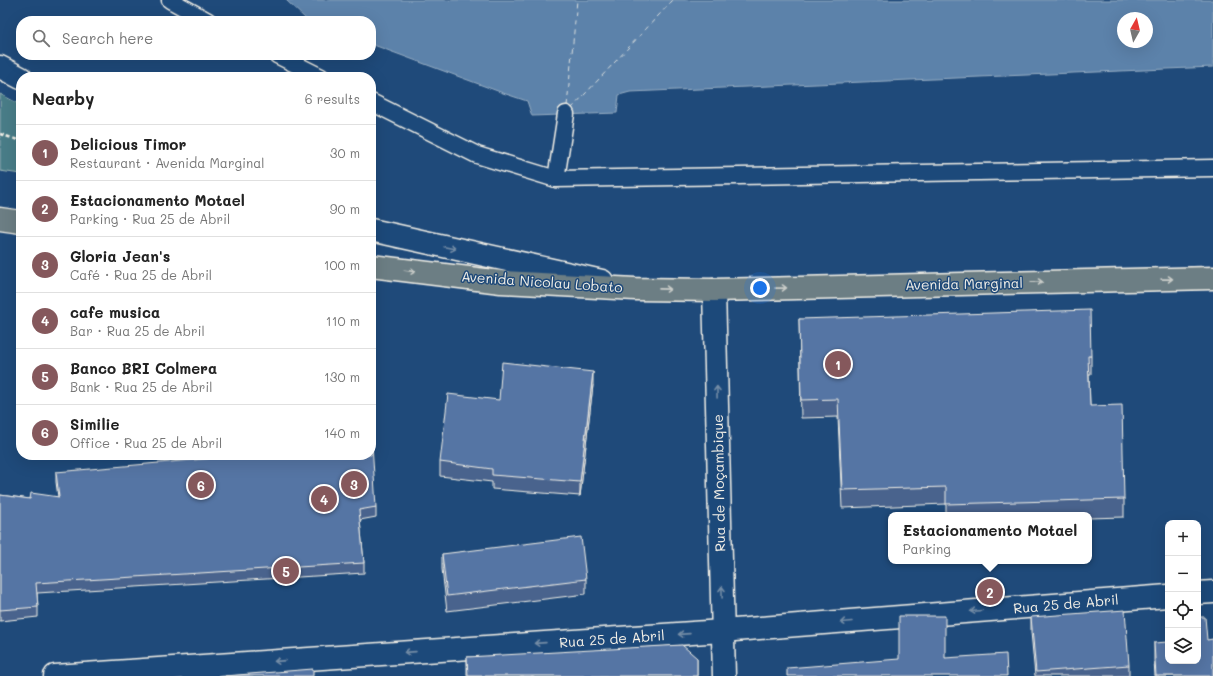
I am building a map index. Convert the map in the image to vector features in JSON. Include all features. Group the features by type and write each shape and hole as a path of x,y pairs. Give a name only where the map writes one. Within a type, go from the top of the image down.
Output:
{"main road":[{"path":"0,219 16,221"},
{"name":"Avenida Nicolau Lobato","path":"376,267 501,282 714,290"},
{"name":"Avenida Marginal","path":"714,290 1213,278"}],"street":[{"path":"0,68 16,76"},
{"path":"376,231 635,288"},
{"name":"Rua de Moçambique","path":"714,290 724,676"},
{"path":"1201,593 1213,592"},
{"name":"Rua 25 de Abril","path":"55,676 722,631 1165,596"}],"lane":[{"path":"170,0 199,16"},
{"path":"287,60 311,72"},
{"path":"376,104 478,155 556,179 1213,168"},
{"path":"556,179 566,114"}],"path":[{"path":"0,134 16,139"}],"green space":[{"path":"0,94 16,102 16,173 0,171"}],"water":[{"path":"286,0 1213,0 1213,67 630,92 619,95 617,113 532,116 527,101 376,46 376,16 303,16"}],"building":[{"path":"1090,310 1091,356 1088,356 1090,406 1122,405 1124,499 946,504 946,487 842,490 838,399 801,400 799,319"},
{"path":"502,362 593,372 580,482 492,475 492,469 440,462 448,394 499,400"},
{"path":"193,460 373,460 376,507 359,510 364,563 36,583 38,607 0,610 0,495 30,499 31,493 59,497 56,472"},
{"path":"581,537 586,579 447,596 442,554"},
{"path":"1125,610 1129,665 1036,672 1031,617"},
{"path":"899,616 945,616 945,658 1006,654 1007,676 787,676 787,668 899,659"},
{"path":"1201,617 1205,617 1207,640 1213,639 1213,676 1156,676 1154,643 1165,642 1165,664 1201,664"},
{"path":"682,645 697,658 697,676 468,676 467,657"},
{"path":"313,669 313,676 225,676"}],"ferry route":[{"path":"567,106 577,0"},
{"path":"571,109 673,0"}],"place":[{"name":"Delicious Timor","path":"838,364"},
{"name":"Gloria Jean's","path":"354,484"},
{"name":"Similie","path":"201,485"},
{"name":"cafe musica","path":"324,499"},
{"name":"Banco BRI Colmera","path":"286,571"},
{"name":"Estacionamento Motael","path":"990,592"}]}
